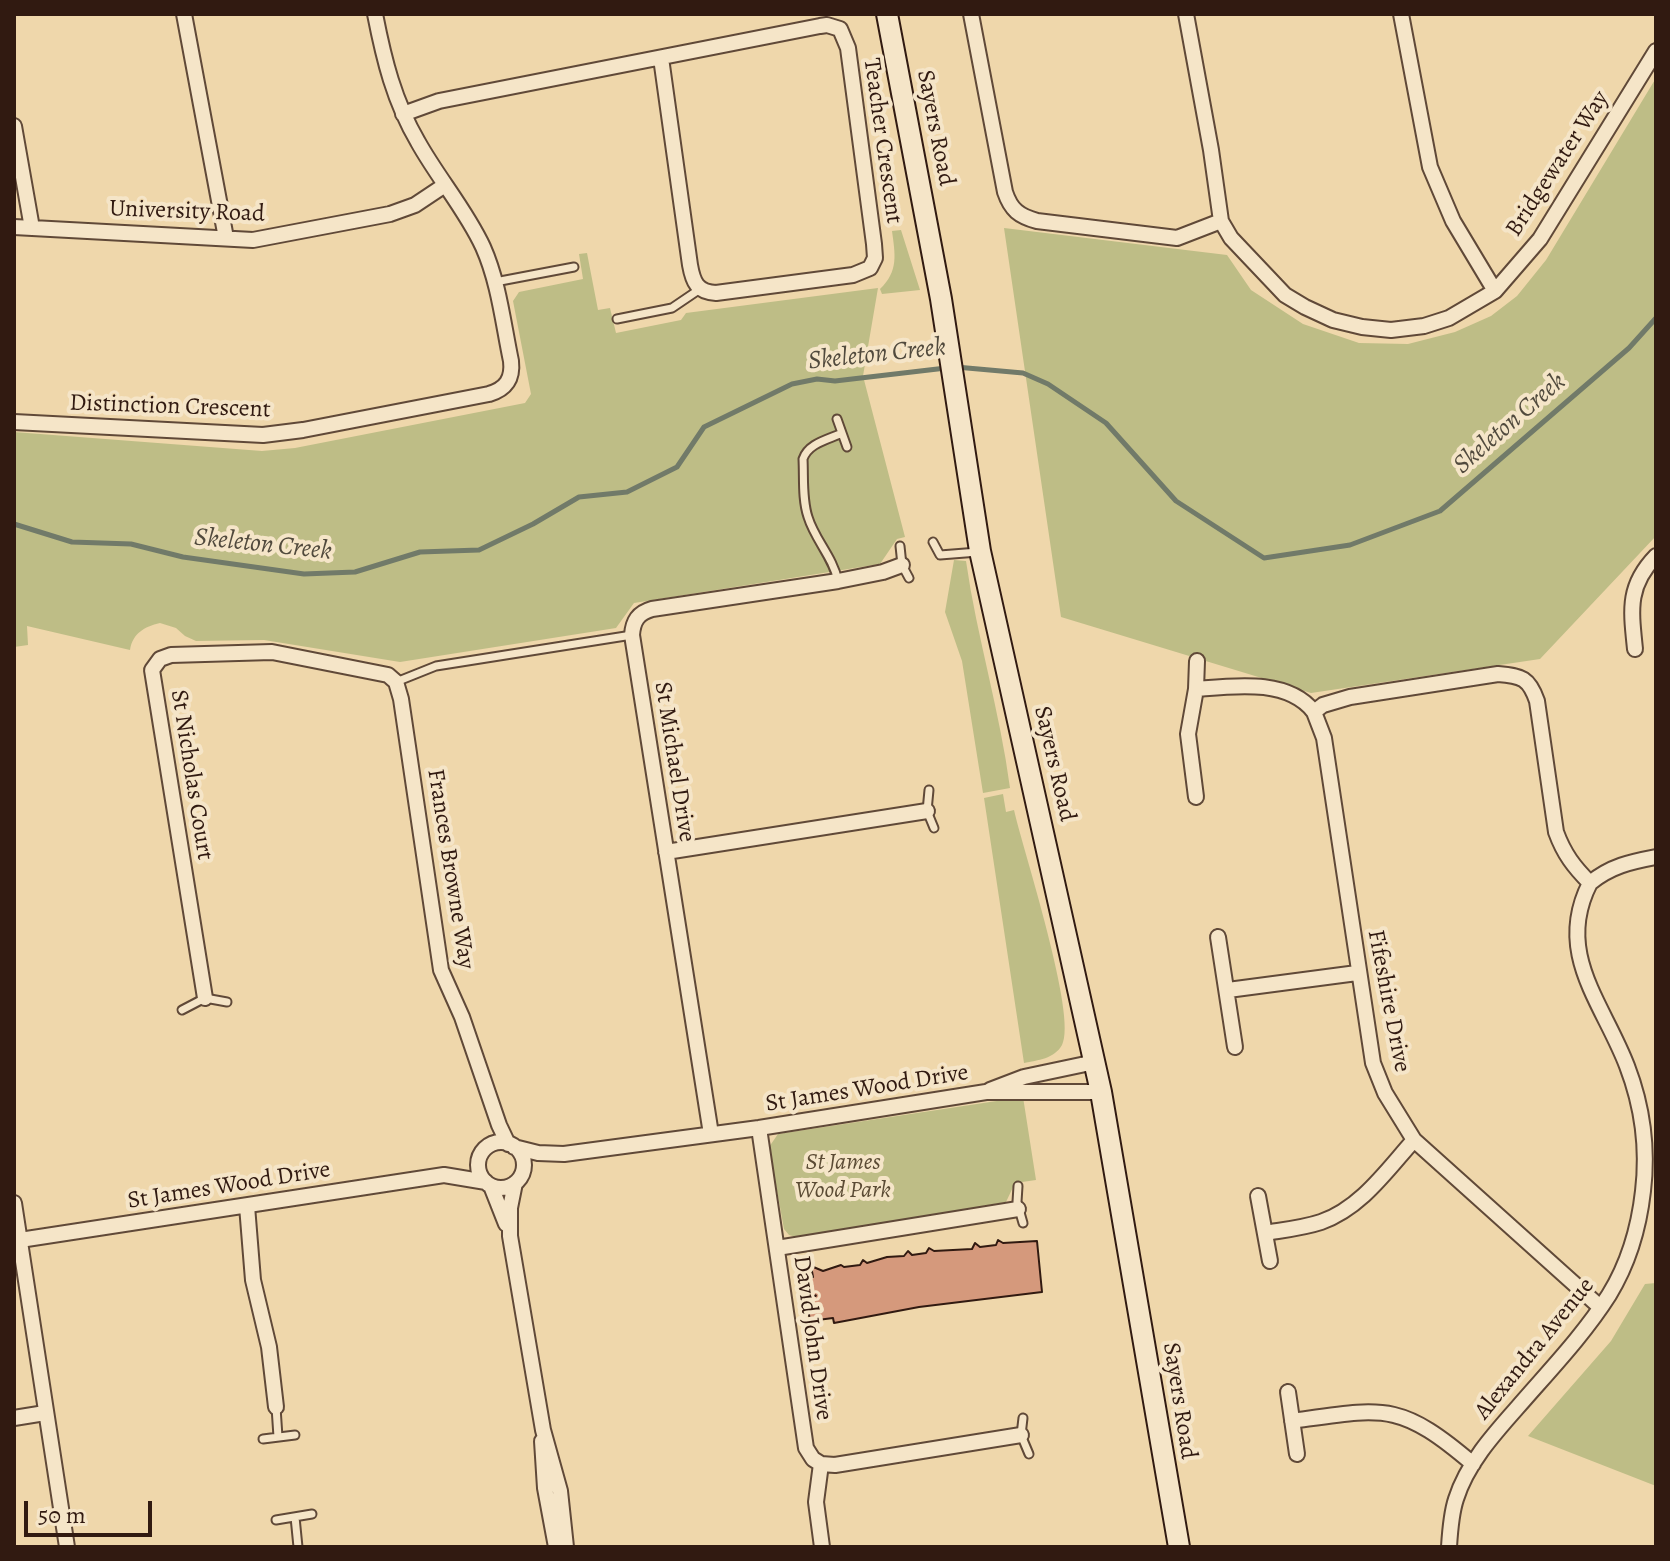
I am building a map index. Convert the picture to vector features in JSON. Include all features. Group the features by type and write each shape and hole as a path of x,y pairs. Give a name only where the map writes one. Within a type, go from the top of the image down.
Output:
{"main road":[{"name":"Sayers Road","path":"887,14 941,299 980,551 1101,1092 1175,1540"}],"street":[{"path":"184,14 226,238"},
{"path":"375,14 392,88 403,114 476,232 495,282"},
{"path":"971,14 1005,192 1018,215 1037,221 1177,238 1221,221"},
{"name":"Bridgewater Way","path":"1186,14 1221,221 1231,238 1285,295 1333,320 1391,330 1424,326 1470,307 1495,291 1540,239 1656,51"},
{"path":"1401,14 1430,167 1453,221 1495,291"},
{"name":"Teacher Crescent","path":"403,114 439,101 827,25 840,29 848,48 874,244 873,264 853,275 716,293 700,289"},
{"path":"661,58 690,265 693,281 700,289"},
{"path":"14,126 32,228"},
{"name":"University Road","path":"14,227 265,238 390,214 415,205 445,185"},
{"name":"Distinction Crescent","path":"14,422 245,435 282,433 498,392 508,382 512,370 495,282"},
{"path":"1635,649 1632,597 1644,569 1656,556"},
{"path":"632,635 636,619 652,609 883,572 906,571"},
{"name":"St Michael Drive","path":"632,635 711,1134"},
{"name":"St Nicholas Court","path":"205,998 152,670 160,659 171,655 272,652 388,675 396,682"},
{"path":"1196,797 1188,734 1196,689 1197,661"},
{"path":"1196,689 1243,685 1277,690 1308,704 1314,712 1323,705 1350,697 1498,674 1523,678 1532,687 1537,701 1556,832 1572,866 1590,883 1625,862 1656,857"},
{"name":"Frances Browne Way","path":"396,682 441,970 471,1043 491,1105 511,1145"},
{"name":"Fifeshire Drive","path":"1314,712 1324,738 1357,973 1373,1063 1385,1093 1414,1140 1600,1307"},
{"path":"666,852 927,811"},
{"name":"Alexandra Avenue","path":"1449,1547 1456,1498 1473,1464 1600,1307 1622,1271 1631,1248 1643,1194 1643,1126 1633,1084 1595,999 1580,955 1576,919 1590,883"},
{"path":"1218,937 1235,1047"},
{"path":"1228,990 1357,973"},
{"name":"St James Wood Drive","path":"986,1092 1024,1077 1095,1062"},
{"name":"St James Wood Drive","path":"511,1145 538,1153 564,1154 759,1128 986,1092 1101,1092"},
{"name":"Frances Browne Way","path":"484,1151 492,1126 491,1105"},
{"name":"David John Drive","path":"759,1128 806,1448 813,1459 821,1464"},
{"path":"1265,1233 1319,1222 1340,1214 1364,1196 1414,1140"},
{"path":"510,1236 489,1184 478,1166 484,1151 496,1143 511,1145 524,1162 510,1208 510,1236 543,1430 560,1491 566,1547"},
{"name":"St James Wood Drive","path":"444,1175 484,1151"},
{"name":"St James Wood Drive","path":"517,1181 540,1164 564,1154"},
{"name":"St James Wood Drive","path":"20,1240 444,1175 489,1184"},
{"path":"489,1184 503,1188 517,1181"},
{"path":"1258,1196 1270,1261"},
{"path":"14,1206 67,1547"},
{"path":"247,1206 253,1280 269,1347 276,1407"},
{"path":"777,1248 1021,1216"},
{"path":"1288,1392 1297,1454"},
{"path":"1292,1421 1368,1411 1393,1414 1426,1428 1473,1464"},
{"path":"14,1418 45,1413"},
{"path":"543,1430 545,1488 556,1547"},
{"path":"822,1547 816,1502 821,1464 835,1465 1021,1435"}],"lane":[{"path":"495,282 574,267"},
{"path":"617,319 672,308 700,289"},
{"path":"837,419 847,447"},
{"path":"838,581 834,565 807,516 803,459 805,452 813,446 840,434"},
{"path":"933,542 940,555 980,551"},
{"path":"900,546 906,571"},
{"path":"396,682 436,666 632,635"},
{"path":"929,790 927,811 934,828"},
{"path":"182,1010 205,998 227,1002"},
{"path":"1018,1186 1021,1216"},
{"path":"276,1407 278,1437"},
{"path":"1023,1418 1021,1435 1029,1454"},
{"path":"263,1439 295,1435"},
{"path":"276,1520 312,1514"},
{"path":"295,1517 298,1547"}],"green space":[{"path":"1656,78 1656,536 1540,659 1311,693 1061,617 1004,228 1227,255 1251,290 1303,324 1359,343 1408,344 1455,332 1491,316 1517,296 1546,260"},
{"path":"901,230 920,290 882,294 880,289 893,269 892,231"},
{"path":"587,253 598,310 610,308 616,333 681,320 686,313 878,288 863,376 905,537 897,539 880,564 634,603 616,628 400,662 264,640 196,641 176,628 160,623 140,632 130,650 27,626 28,645 14,647 14,432 262,451 295,448 525,403 531,394 513,301 519,292 583,279 579,254"},
{"path":"954,560 966,561 1010,788 983,793 962,661 945,612"},
{"path":"1003,794 1006,812 1014,810 1063,1002 1065,1029 1062,1045 1045,1058 1024,1063 984,798"},
{"name":"St James Wood Park","path":"1023,1097 1036,1180 1015,1183 1006,1202 800,1238 789,1235 784,1229 769,1147 778,1134"},
{"path":"1656,1283 1656,1486 1528,1436 1611,1341 1645,1284"}],"building":[{"path":"998,1240 1003,1243 1037,1241 1042,1292 919,1307 834,1323 833,1318 810,1321 803,1278 813,1277 811,1266 823,1271 841,1265 860,1265 863,1260 867,1263 904,1256 908,1251 912,1255 926,1253 929,1248 934,1251 972,1249 975,1243 980,1247 996,1245"}],"waterway":[{"name":"Skeleton Creek","path":"956,367 1023,373 1048,384 1106,423 1176,501 1264,558 1350,545 1440,511 1629,348 1656,318"},
{"name":"Skeleton Creek","path":"14,524 72,542 131,544 183,557 304,574 355,572 420,552 479,550 579,497 627,492 677,467 704,427 792,384 946,368"}]}
